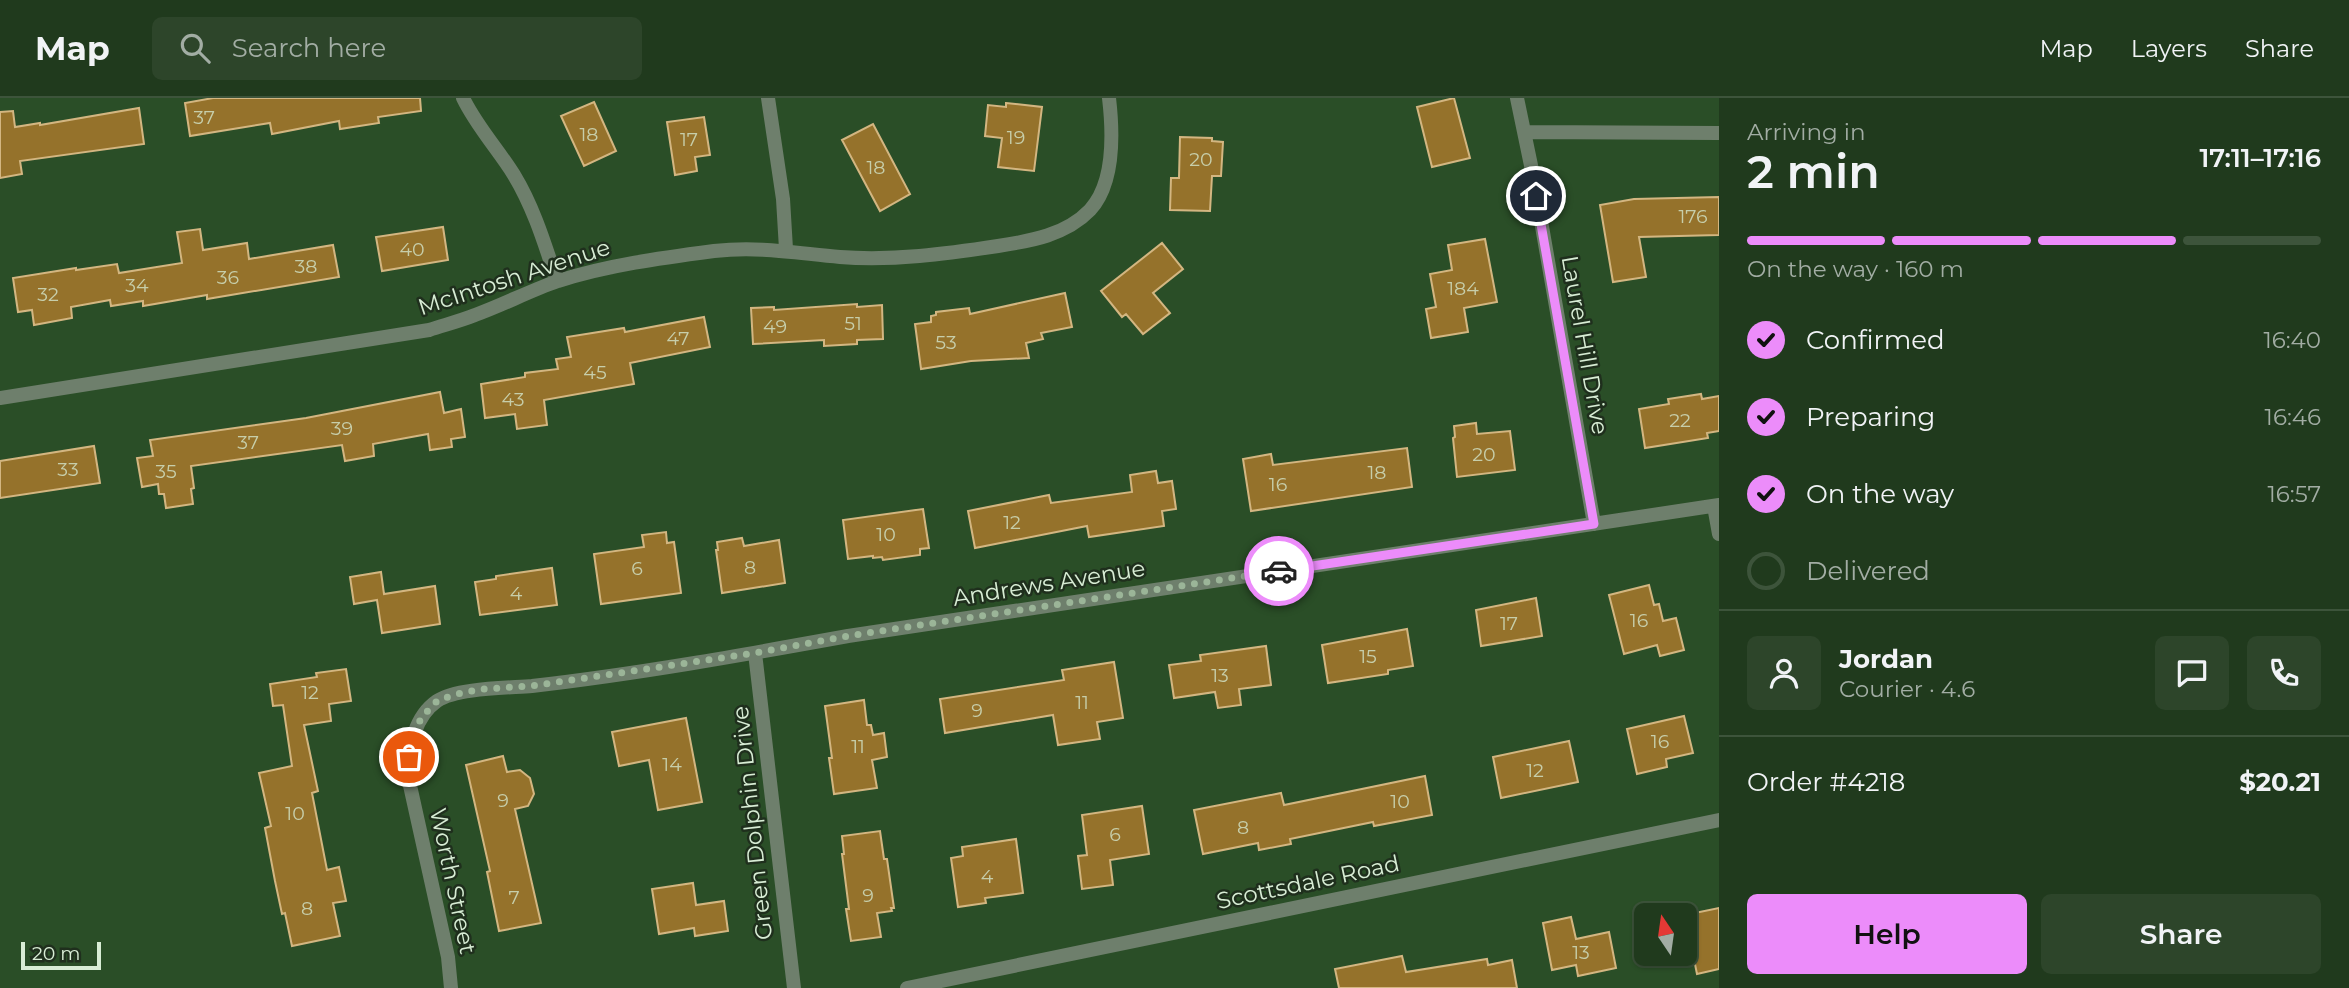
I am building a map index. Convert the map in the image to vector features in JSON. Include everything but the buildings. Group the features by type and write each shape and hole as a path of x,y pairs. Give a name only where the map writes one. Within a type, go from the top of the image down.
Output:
{"street":[{"path":"463,98 484,134 515,176 528,202 557,281"},
{"path":"768,98 783,199 786,249"},
{"name":"McIntosh Avenue","path":"0,398 429,330 476,315 557,281 621,265 738,249 786,249 841,257 892,258 960,252 1032,239 1068,228 1091,209 1108,169 1112,136 1109,98"},
{"name":"Laurel Hill Drive","path":"1517,98 1594,524"},
{"path":"1525,132 1719,133"},
{"path":"1716,506 1719,534"},
{"name":"Andrews Avenue","path":"411,743 421,718 438,700 483,689 531,686 755,653 848,636 1716,506"},
{"name":"Green Dolphin Drive","path":"755,653 794,988"},
{"name":"Worth Street","path":"411,743 407,772 448,957 451,988"},
{"name":"Scottsdale Road","path":"907,988 1719,820"}],"way so far":[{"path":"409,757 411,743 421,718 438,700 461,693 531,686 755,653 848,636 1279,571"}],"route":[{"path":"1279,571 1594,524 1536,196"}]}
